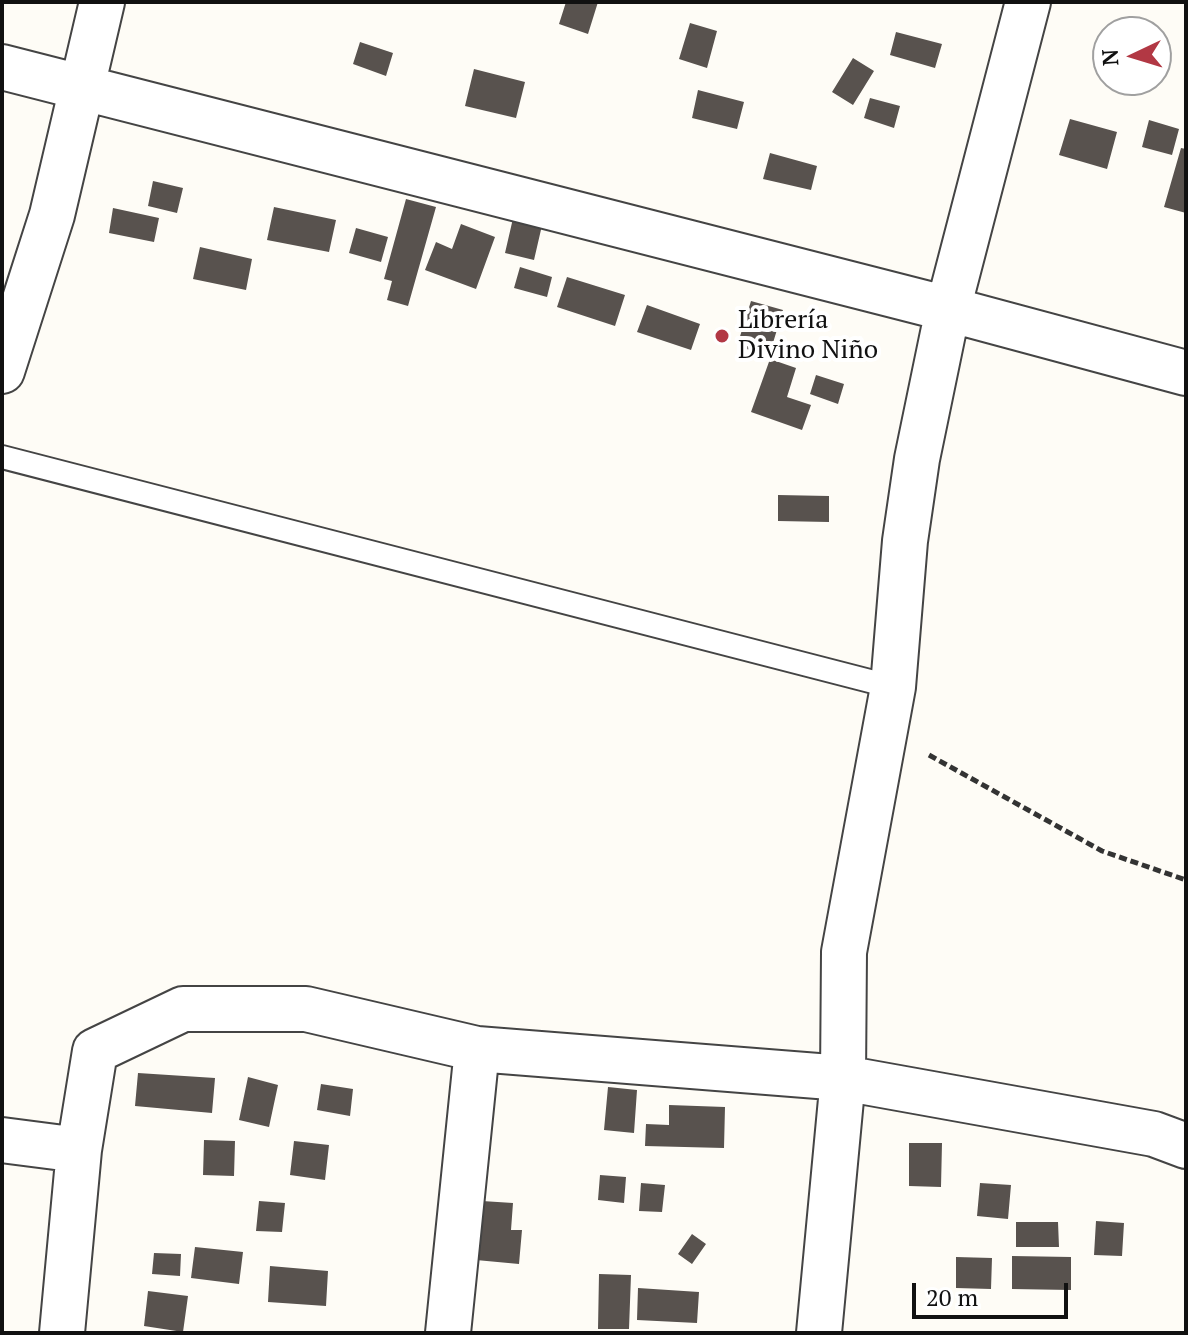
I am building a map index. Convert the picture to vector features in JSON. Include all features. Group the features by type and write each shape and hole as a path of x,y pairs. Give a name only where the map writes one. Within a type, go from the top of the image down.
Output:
{"street":[{"path":"2,371 52,215 102,2"},
{"path":"819,1333 843,1078 844,952 893,687 905,541 917,459 948,309 1028,2"},
{"path":"2,67 948,309 1186,373"},
{"path":"62,1333 79,1150 95,1051 183,1009 306,1009 477,1049 843,1078 1154,1134 1186,1146"},
{"path":"448,1333 477,1049"},
{"path":"2,1140 79,1150"}],"lane":[{"path":"2,457 893,687"}],"path":[{"path":"886,731 1102,851 1186,880"}],"building":[{"path":"566,2 598,2 588,34 559,24"},
{"path":"690,23 717,31 707,68 679,59"},
{"path":"896,32 942,44 935,68 890,55"},
{"path":"360,42 393,53 386,76 353,64"},
{"path":"853,58 874,71 853,105 832,92"},
{"path":"474,69 525,82 516,118 465,106"},
{"path":"698,90 744,102 737,129 692,118"},
{"path":"870,98 900,106 894,128 864,118"},
{"path":"1070,119 1117,132 1107,169 1059,155"},
{"path":"1149,120 1179,129 1172,155 1142,147"},
{"path":"1181,148 1186,149 1186,213 1164,207"},
{"path":"770,153 817,166 811,190 763,179"},
{"path":"153,181 183,188 177,213 148,206"},
{"path":"406,199 436,207 408,306 387,300 392,281 384,279"},
{"path":"274,207 336,220 329,252 267,240"},
{"path":"113,208 159,218 154,242 109,233"},
{"path":"514,214 543,221 534,260 505,253"},
{"path":"461,224 495,237 476,289 425,270 436,242 452,249"},
{"path":"356,228 388,237 381,262 349,253"},
{"path":"200,247 252,259 246,290 193,279"},
{"path":"520,267 552,277 547,297 514,288"},
{"path":"567,277 625,295 615,326 557,307"},
{"path":"751,301 783,310 769,356 737,346"},
{"path":"647,305 700,324 691,350 637,332"},
{"path":"770,359 796,368 787,397 811,405 802,430 751,412"},
{"path":"816,375 844,384 838,404 810,394"},
{"path":"778,495 829,496 829,522 778,521"},
{"path":"138,1073 215,1078 212,1113 135,1106"},
{"path":"248,1077 278,1085 269,1127 239,1120"},
{"path":"321,1084 353,1089 350,1116 317,1110"},
{"path":"608,1087 637,1090 634,1133 604,1130"},
{"path":"669,1105 725,1107 724,1148 645,1146 646,1124 669,1125"},
{"path":"204,1140 235,1141 234,1176 203,1175"},
{"path":"294,1141 329,1145 325,1180 290,1175"},
{"path":"909,1143 942,1143 941,1187 909,1186"},
{"path":"600,1175 626,1177 624,1203 598,1200"},
{"path":"641,1183 665,1185 662,1212 639,1211"},
{"path":"980,1183 1011,1185 1008,1219 977,1216"},
{"path":"259,1201 285,1203 282,1232 256,1231"},
{"path":"482,1201 513,1203 511,1230 522,1230 519,1264 476,1260"},
{"path":"1096,1221 1124,1223 1122,1256 1094,1255"},
{"path":"1016,1222 1058,1222 1059,1247 1016,1247"},
{"path":"692,1234 706,1244 692,1264 678,1254"},
{"path":"195,1247 243,1252 239,1284 191,1278"},
{"path":"154,1253 181,1254 180,1276 152,1274"},
{"path":"1012,1256 1071,1257 1071,1290 1012,1289"},
{"path":"956,1257 992,1258 991,1289 956,1288"},
{"path":"270,1266 328,1271 326,1306 268,1302"},
{"path":"599,1274 631,1275 629,1329 598,1329"},
{"path":"638,1288 699,1292 697,1323 637,1320"},
{"path":"148,1291 188,1296 183,1332 144,1326"}],"place":[{"name":"Librería Divino Niño","path":"722,336"}]}
